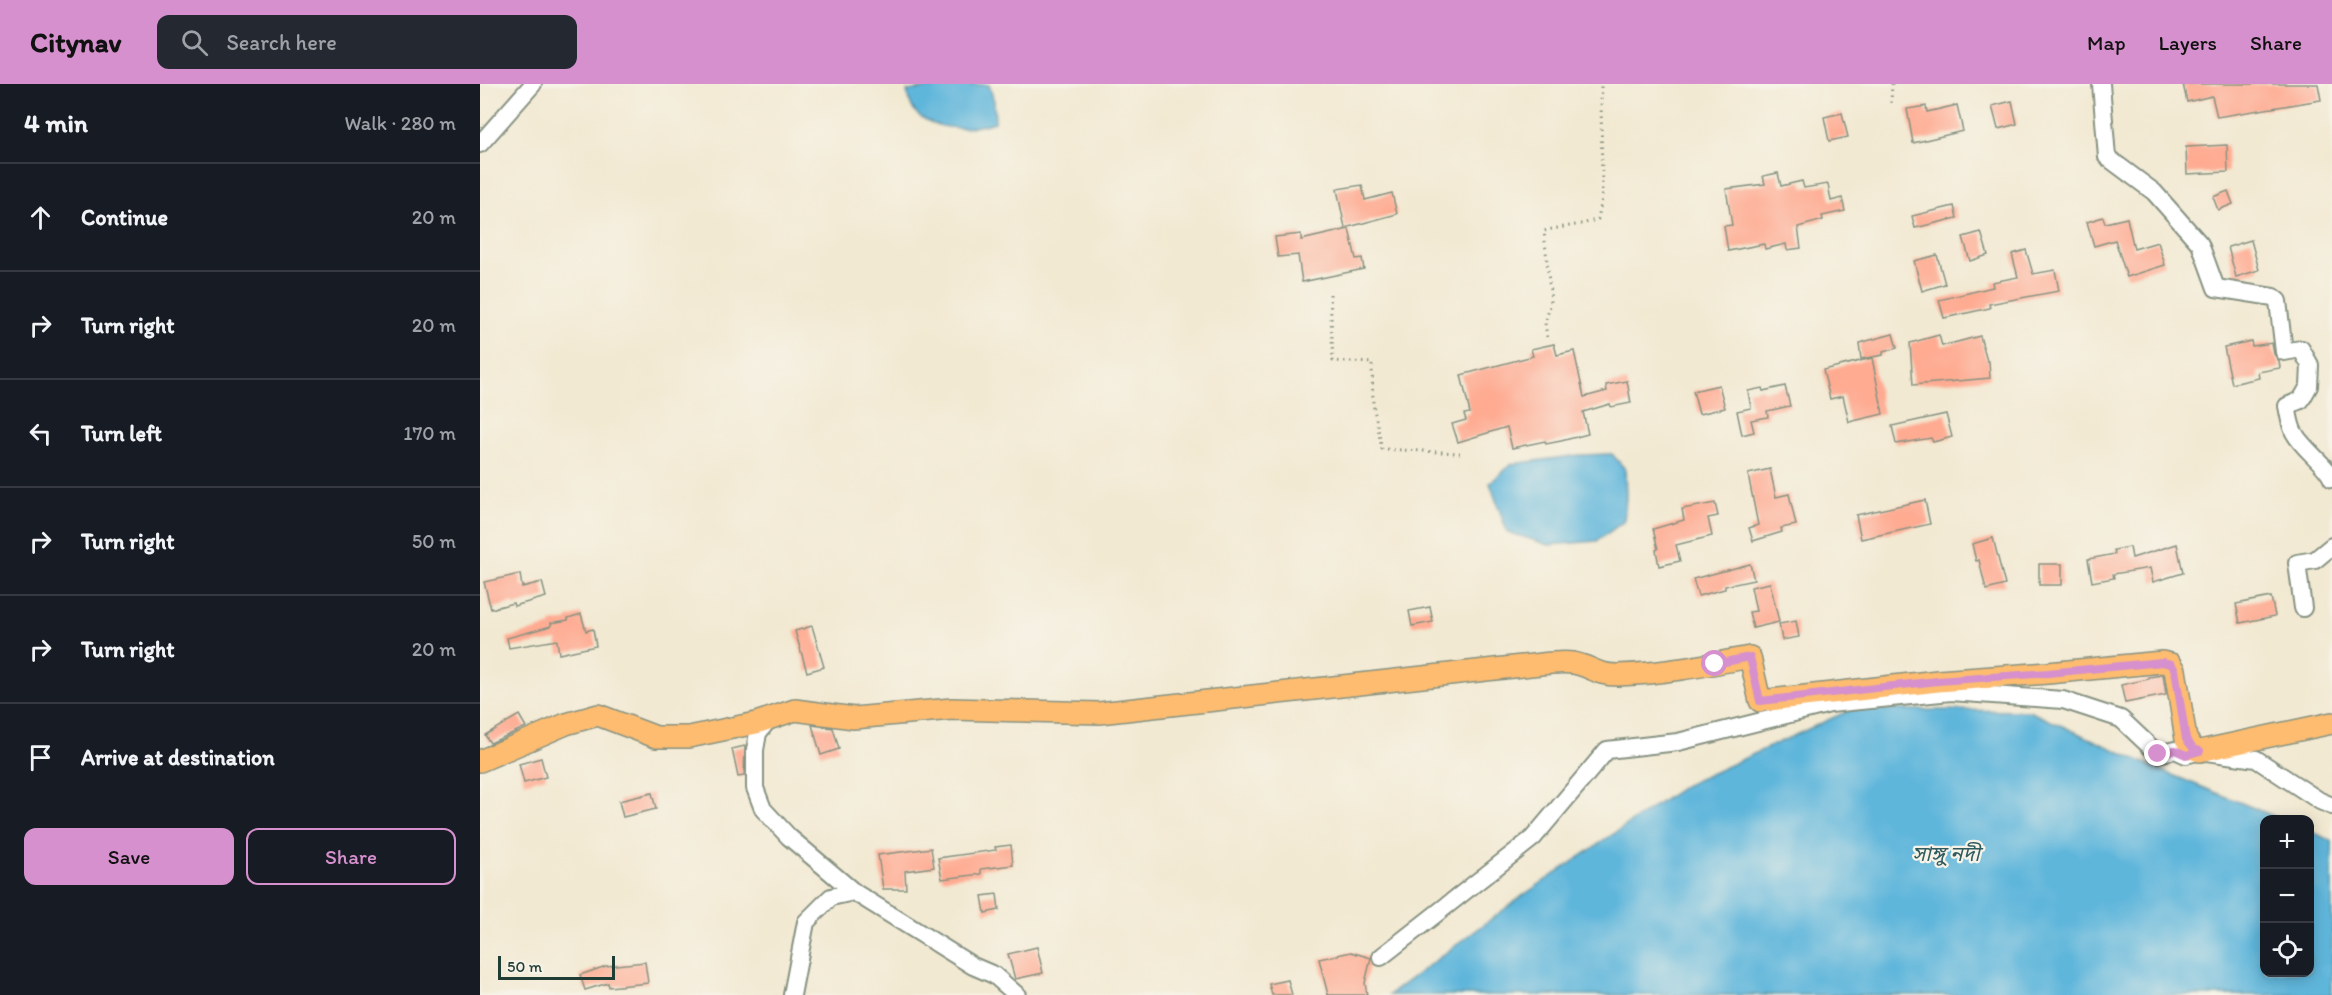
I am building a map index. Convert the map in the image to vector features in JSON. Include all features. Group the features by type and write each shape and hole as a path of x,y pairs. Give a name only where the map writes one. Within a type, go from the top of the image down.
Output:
{"main road":[{"path":"480,760 566,724 598,715 656,737 688,738 756,723 795,710 854,718 952,709 1099,713 1522,666 1571,663 1585,666 1597,674 1616,675 1715,664 1750,657 1760,701 1938,681 2162,662 2171,664 2175,670 2186,739 2194,749 2200,751 2332,723"}],"street":[{"path":"480,144 533,84"},
{"path":"2101,84 2107,157 2154,192 2200,244 2216,288 2273,297 2278,301 2284,352 2301,349 2310,365 2309,386 2301,400 2287,406 2293,433 2316,460 2330,471 2332,479"},
{"path":"2303,608 2297,563 2315,560 2332,546"},
{"path":"1381,957 1533,838 1607,750 1678,742 1830,704 1952,692 2063,700 2121,719 2158,754 2175,750 2186,755 2200,751 2256,759 2320,801 2332,806"},
{"path":"770,718 758,733 755,750 755,788 763,809 789,837 854,892 972,966 994,975 1017,995"},
{"path":"792,995 806,922 831,897 854,892"}],"path":[{"path":"1547,337 1545,322 1551,302 1544,231 1558,227 1580,226 1598,219 1602,198 1601,84"},
{"path":"1891,103 1892,84"},
{"path":"1330,294 1333,361 1371,363 1373,404 1382,449 1460,453"}],"water":[{"path":"955,84 989,85 994,101 995,122 975,127 954,128 934,124 913,109 907,91"},
{"path":"1612,454 1625,469 1624,521 1597,541 1549,545 1507,532 1490,483 1512,464 1580,455"},
{"name":"সাঙ্গু নদী","path":"1852,709 2029,711 2160,770 2271,815 2260,815 2260,977 2314,977 2314,833 2332,841 2332,995 1389,995 1525,894 1686,785"}],"building":[{"path":"2183,84 2318,84 2321,100 2217,117 2212,96 2187,102"},
{"path":"2012,101 2017,124 1998,129 1992,106"},
{"path":"1957,105 1963,131 1913,143 1907,109 1926,106 1927,112"},
{"path":"1842,113 1848,137 1829,141 1824,117"},
{"path":"2227,145 2228,172 2187,174 2186,147"},
{"path":"1778,173 1781,186 1802,181 1804,188 1828,184 1831,201 1842,198 1845,211 1822,216 1823,220 1798,227 1801,248 1787,250 1786,244 1765,249 1764,244 1728,251 1724,226 1732,225 1726,189 1765,184 1763,176"},
{"path":"1362,185 1365,200 1392,193 1397,214 1345,228 1337,189"},
{"path":"2228,191 2233,204 2218,210 2213,197"},
{"path":"1954,206 1957,218 1915,228 1912,216"},
{"path":"2103,217 2105,223 2127,218 2134,249 2158,242 2165,265 2127,277 2115,240 2094,246 2087,222"},
{"path":"1349,229 1356,259 1362,258 1364,269 1302,282 1298,255 1278,257 1275,237 1301,234 1301,240"},
{"path":"1981,232 1988,255 1970,261 1963,237"},
{"path":"2251,240 2259,270 2236,277 2228,247"},
{"path":"2026,250 2033,274 2055,270 2059,291 1989,304 1990,308 1944,318 1939,300 1993,287 1992,282 2018,277 2012,254"},
{"path":"1937,255 1945,284 1922,291 1914,261"},
{"path":"1893,334 1897,348 1883,352 1883,355 1861,359 1859,343"},
{"path":"1939,335 1942,346 1980,336 1987,361 1989,361 1990,378 1913,385 1910,343"},
{"path":"2251,341 2252,346 2272,343 2280,368 2258,372 2259,378 2232,384 2224,347"},
{"path":"1554,344 1557,355 1574,351 1584,397 1607,391 1606,385 1627,381 1631,403 1611,407 1610,404 1583,412 1588,434 1561,441 1546,444 1545,441 1512,448 1507,427 1458,442 1452,424 1466,420 1464,414 1470,413 1461,375 1533,356 1531,349"},
{"path":"1872,358 1883,414 1849,422 1843,396 1830,399 1823,370"},
{"path":"1719,385 1725,408 1699,414 1693,391"},
{"path":"1785,386 1790,406 1767,411 1768,417 1751,420 1754,432 1742,435 1737,411 1751,408 1748,391 1762,388 1763,391"},
{"path":"1946,414 1952,437 1933,442 1931,438 1896,444 1892,426"},
{"path":"1770,469 1776,497 1789,494 1796,525 1781,528 1782,532 1753,541 1749,528 1758,525 1748,474"},
{"path":"1925,500 1930,524 1861,539 1856,515"},
{"path":"1715,503 1718,516 1708,518 1712,536 1676,545 1680,561 1659,566 1653,529 1684,520 1682,509"},
{"path":"1993,538 2005,585 1986,590 1979,560 1976,561 1972,544"},
{"path":"2177,544 2183,573 2153,582 2150,568 2113,574 2114,578 2092,582 2088,559 2115,554 2114,550 2130,547 2132,558"},
{"path":"1750,564 1754,580 1725,586 1725,589 1698,596 1693,579"},
{"path":"2039,564 2062,564 2062,585 2039,585"},
{"path":"520,574 522,587 542,582 546,597 514,606 513,603 491,609 484,582"},
{"path":"1770,583 1779,622 1753,628 1749,612 1756,611 1751,587"},
{"path":"2271,597 2275,616 2240,623 2236,604"},
{"path":"1430,607 1433,622 1412,626 1409,611"},
{"path":"581,614 586,631 593,629 596,646 559,654 557,640 509,648 507,638 551,626 551,623 568,620 568,618"},
{"path":"1796,621 1799,637 1782,640 1779,624"},
{"path":"812,626 824,667 807,672 795,631"},
{"path":"2163,675 2166,695 2125,703 2121,685"},
{"path":"519,715 526,727 490,743 485,735"},
{"path":"812,725 833,728 839,749 821,755"},
{"path":"745,746 744,776 738,777 732,749"},
{"path":"541,758 546,777 524,783 519,764"},
{"path":"652,793 656,809 623,817 619,801"},
{"path":"1011,845 1013,865 981,869 981,874 942,879 938,858 996,850 995,847"},
{"path":"931,848 934,867 905,871 906,889 883,889 878,855"},
{"path":"997,894 999,910 985,913 982,896"},
{"path":"1037,947 1043,973 1015,979 1008,954"},
{"path":"1351,952 1371,958 1365,983 1367,995 1328,995 1319,959"},
{"path":"645,962 648,983 609,987 608,983 585,990 580,975 606,966"},
{"path":"1288,980 1292,995 1272,995 1269,984"}],"route":[{"path":"1715,664 1750,657 1760,701 1938,681 2162,662 2171,664 2175,670 2186,739 2194,749 2200,751 2186,755 2175,750 2158,754"}]}
